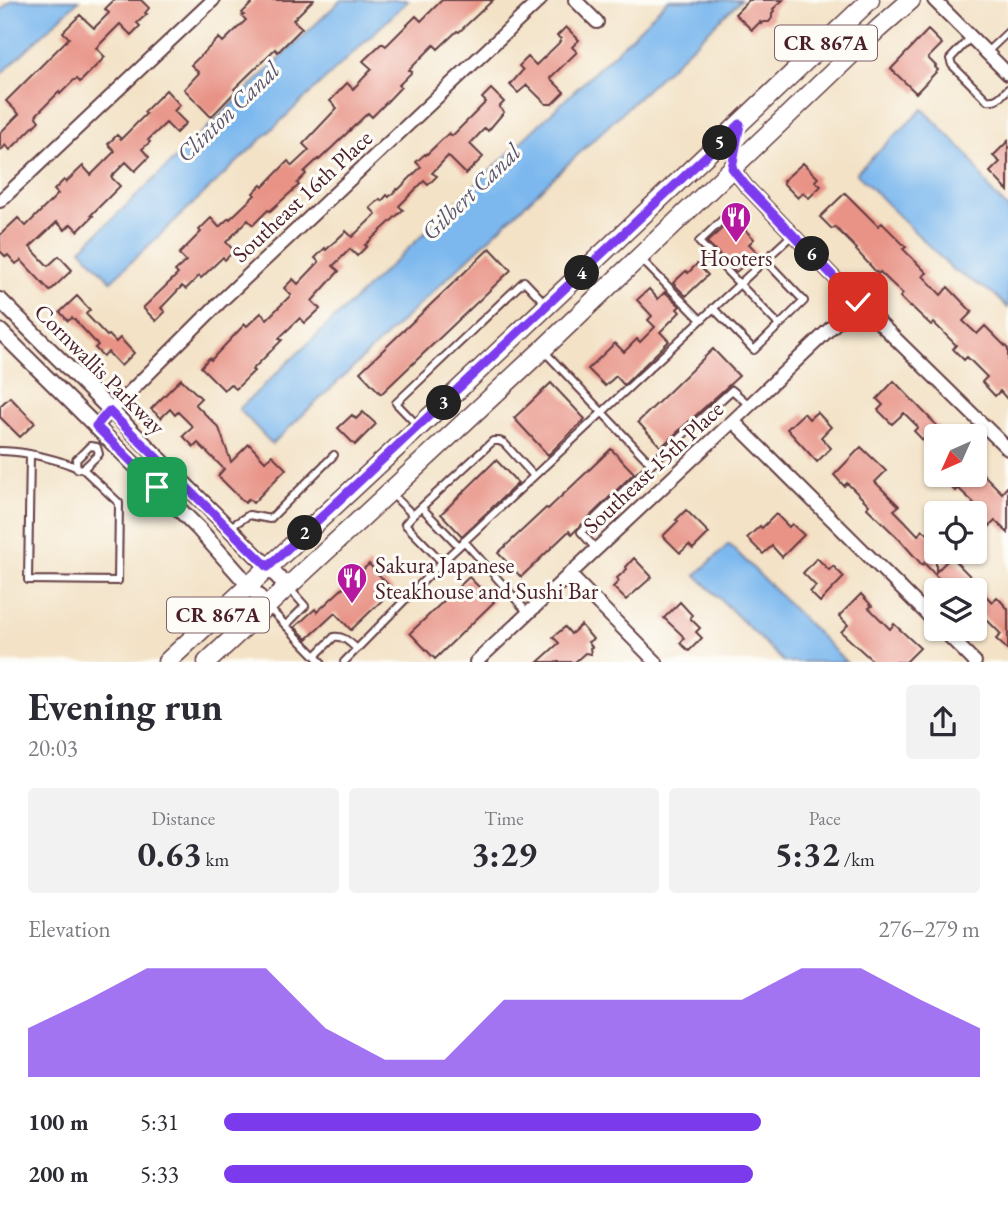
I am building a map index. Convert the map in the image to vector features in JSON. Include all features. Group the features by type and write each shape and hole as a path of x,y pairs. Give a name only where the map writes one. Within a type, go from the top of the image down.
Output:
{"main road":[{"name":"CR 867A","path":"167,662 870,0"},
{"name":"CR 867A","path":"210,661 911,0"},
{"path":"732,168 740,124"}],"street":[{"path":"0,201 213,0"},
{"name":"Southeast 16th Place","path":"96,426 219,303 540,0"},
{"path":"575,0 597,22"},
{"path":"934,0 1008,74"},
{"path":"732,168 746,186 858,302 1008,449"},
{"name":"Cornwallis Parkway","path":"0,300 288,587"},
{"name":"Southeast 15th Place","path":"476,662 858,302"},
{"name":"Cornwallis Parkway","path":"0,331 96,426 102,442 198,528 267,606"},
{"path":"733,421 924,612"},
{"path":"569,574 656,662"},
{"path":"954,641 975,662"}],"lane":[{"path":"986,53 1008,32"},
{"path":"971,37 950,59 952,65 987,100 997,99 1008,89"},
{"path":"722,220 699,242 779,326"},
{"path":"344,662 442,562 793,234"},
{"path":"639,257 701,320"},
{"path":"713,308 754,350 804,302 765,260"},
{"path":"419,427 396,403 524,281 548,305"},
{"path":"543,349 651,464"},
{"path":"596,549 581,532 651,464 732,390 749,405"},
{"path":"80,469 76,460 90,446 102,442"},
{"path":"80,469 99,454 102,442"},
{"path":"442,562 405,524 413,516 493,442 503,443 534,476"},
{"path":"0,451 20,451 66,462 80,469 119,503 118,581 28,580 30,454"},
{"path":"229,528 248,515 270,519 334,455"},
{"path":"390,491 413,516"},
{"path":"422,508 528,613"},
{"path":"286,625 305,606 288,587"},
{"path":"267,606 321,662"},
{"path":"315,656 337,636 357,649"}],"water":[{"path":"12,0 79,0 0,75 0,11"},
{"name":"Clinton Canal","path":"341,0 409,0 111,281 81,249"},
{"name":"Gilbert Canal","path":"668,0 741,0 272,444 239,409"},
{"path":"923,109 969,156 991,191 1008,209 1008,308 994,294 953,270 856,173"},
{"path":"729,544 846,662 784,662 696,575"}],"building":[{"path":"114,0 141,0 149,8 145,13 147,14 137,23 140,26 131,35 120,24 96,48 105,57 80,82 74,80 60,94 59,92 37,114 39,121 10,150 6,145 0,151 0,133 19,114 6,101 69,38 63,32 80,15 94,28 109,13 105,9"},
{"path":"255,0 313,0 293,20 302,28 278,52 275,49 234,89 236,91 211,117 184,89 199,73 191,65 219,38 223,42 246,20 242,13"},
{"path":"442,0 493,0 438,49 434,45 409,70 412,72 399,85 401,87 381,108 372,117 368,113 304,172 306,174 297,183 299,185 253,225 248,220 226,242 234,251 225,260 223,257 201,278 199,276 186,289 182,286 161,308 165,312 156,321 143,308 178,274 175,271 186,261 179,254 201,232 199,230 211,218 219,227 230,219 255,195 253,193 261,185 263,187 288,161 292,166 309,150 303,144 337,108 330,101 347,83 353,89 372,69 363,61 382,43 386,46 416,16 421,21"},
{"path":"749,0 783,0 773,9 769,22 760,22 752,30 735,14"},
{"path":"566,27 579,40 572,47 577,52 550,78 564,92 552,104 546,104 527,85 518,93 510,85 523,70 519,66 528,57 536,65 559,43 561,39 557,36"},
{"path":"928,30 942,44 928,58 938,70 916,93 891,69"},
{"path":"491,89 504,102 499,107 504,112 488,131 485,128 470,144 483,157 466,174 448,156 432,173 437,176 428,185 424,181 399,206 403,210 365,245 367,246 357,256 350,249 333,266 339,271 312,301 320,309 305,323 300,318 279,338 282,340 236,389 230,384 224,390 201,367 245,324 247,326 261,313 267,319 291,295 284,288 293,279 298,284 319,262 315,258 325,248 326,250 346,231 352,237 376,214 370,208 380,199 382,201 387,195 389,197 398,190 421,167 416,162 449,133 452,136 486,102 482,98"},
{"path":"166,90 180,105 174,111 186,123 176,133 166,123 142,149 149,157 135,171 126,162 111,177 120,186 78,231 71,224 65,230 57,222 30,247 48,266 59,256 72,270 50,291 21,260 16,264 0,251 0,235 18,218 26,226 58,194 54,190 83,166 91,175 115,151 108,144 117,135 121,139"},
{"path":"1008,141 1008,191 990,172 1000,162 993,156"},
{"path":"803,163 818,178 815,181 821,186 809,198 803,193 798,198 783,183"},
{"path":"845,193 878,226 882,223 906,247 903,249 927,273 923,276 941,295 948,287 972,312 963,321 977,334 985,326 1008,349 1008,400 1000,391 995,396 982,382 987,377 967,357 964,360 953,349 956,345 934,323 931,325 911,308 900,297 903,294 880,272 878,274 835,227 832,229 820,217"},
{"path":"734,218 754,239 749,244 757,252 756,256 736,272 707,242"},
{"path":"490,248 511,270 381,394 360,372"},
{"path":"697,264 708,275 686,296 673,283"},
{"path":"649,289 658,299 665,292 680,306 677,309 680,312 660,332 669,341 624,385 616,376 605,386 588,369 615,343 624,352 637,339 640,342 655,327 648,320 652,316 637,300"},
{"path":"77,296 90,310 86,314 107,336 116,342 120,338 134,353 121,366 108,352 103,356 95,348 98,345 75,320 72,318 68,321 60,312"},
{"path":"713,349 739,376 661,447 638,422"},
{"path":"181,379 201,398 195,404 219,428 231,462 249,444 265,461 272,455 286,469 253,503 249,499 245,503 218,476 224,469 198,443 194,447 183,436 193,427 178,412 175,415 170,409 161,418 151,409"},
{"path":"894,381 935,424 924,424 924,441 914,431 918,427 904,413 892,424 878,410 883,405 877,399"},
{"path":"551,383 585,419 548,455 514,418"},
{"path":"10,397 35,423 20,437 0,417 0,406"},
{"path":"363,412 376,424 355,445 338,428 352,415 356,419"},
{"path":"817,412 831,427 821,437 831,448 817,462 787,429 804,413 809,419"},
{"path":"861,447 886,471 875,482 899,506 894,510 918,535 924,531 922,565 867,508 869,505 847,483 844,486 834,475"},
{"path":"611,449 634,473 572,534 569,531 521,577 498,553"},
{"path":"496,460 518,483 462,536 441,514"},
{"path":"987,478 1002,493 1008,486 1008,533 995,521 987,529 987,501 972,501 958,488 955,491 951,487 987,487"},
{"path":"686,510 709,533 693,549 689,545 680,553 663,536"},
{"path":"776,514 789,527 792,524 804,535 782,557 772,546 763,554 747,538"},
{"path":"634,558 652,577 626,600 613,587"},
{"path":"817,558 829,570 833,566 844,577 820,602 810,592 816,586 803,573"},
{"path":"369,564 393,590 351,630 335,613 307,639 295,627 315,609 317,612"},
{"path":"925,564 936,564 936,572 944,564 958,564 972,578 938,578"},
{"path":"469,577 494,602 435,659 410,633"},
{"path":"861,594 872,606 869,608 890,629 894,624 920,648 906,662 874,662 841,632 848,625 839,616"},
{"path":"987,597 992,602 997,597 1008,609 1008,650 996,639 1001,634 987,620"},
{"path":"680,602 700,628 696,632 702,638 689,651 680,643 684,639 682,635 664,618"},
{"path":"581,625 593,639 588,642 592,647 591,654 585,653 575,662 538,662 559,643 553,637 565,627 571,634"}],"place":[{"name":"Hooters","path":"736,244"},
{"name":"Sakura Japanese Steakhouse and Sushi Bar","path":"352,605"}],"route":[{"path":"157,487 96,426 109,411 268,567 740,124 732,168 746,186 858,302"}]}
